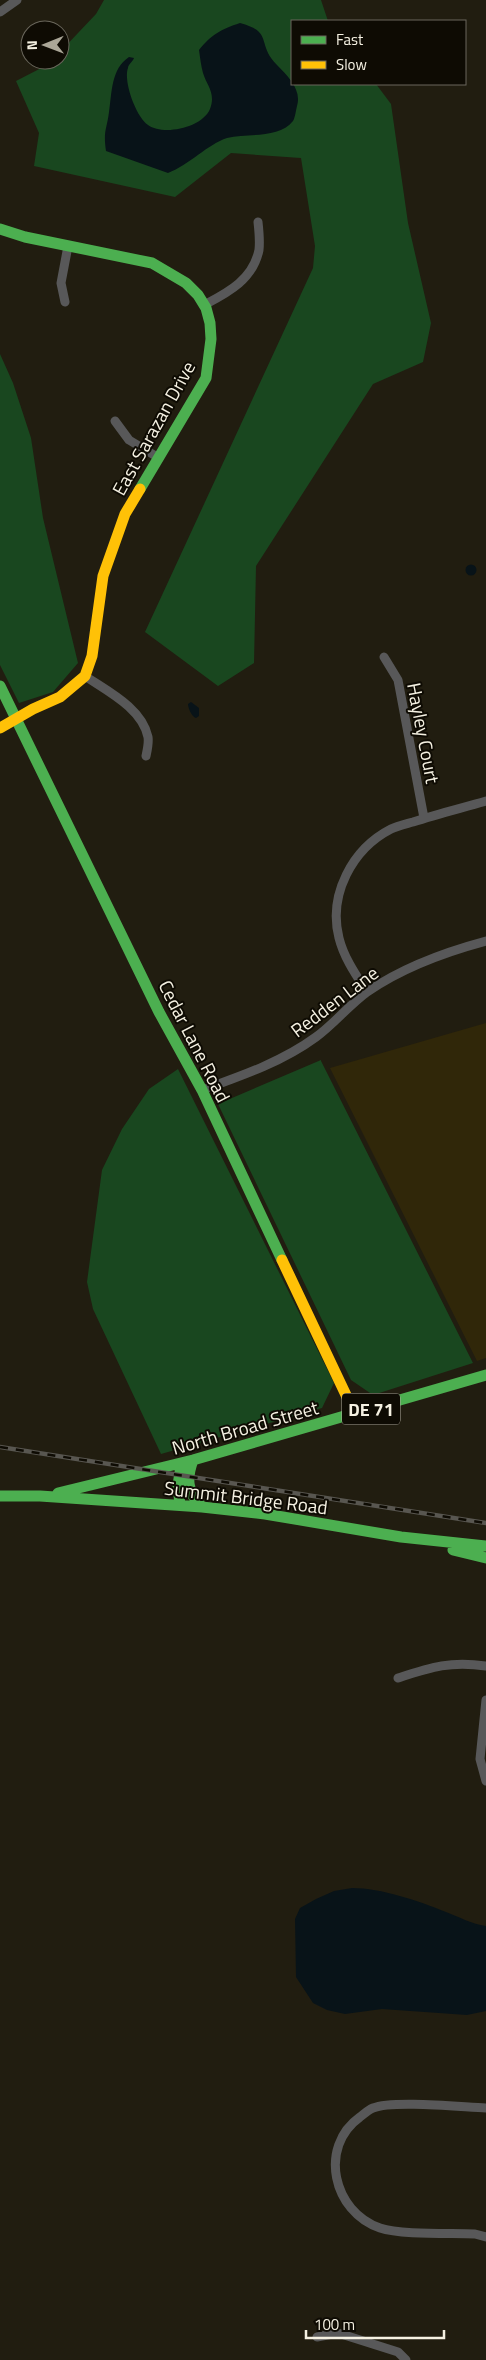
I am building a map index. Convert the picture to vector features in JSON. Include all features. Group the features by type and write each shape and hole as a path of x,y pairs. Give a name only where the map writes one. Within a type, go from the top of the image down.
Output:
{"street":[{"path":"0,12 17,0"},
{"path":"0,229 68,246 152,263 185,281 206,304 227,294 244,280 259,250 258,222"},
{"path":"65,302 61,283 68,246"},
{"name":"East Sarazan Drive","path":"85,676 92,656 103,576 125,514 206,378 210,360 211,338 206,304"},
{"path":"115,420 129,440 159,458"},
{"name":"Hayley Court","path":"384,657 398,680 424,818"},
{"path":"0,728 17,720 33,709 60,697 85,676 124,703 139,720 148,737 146,756"},
{"name":"Cedar Lane Road","path":"0,686 160,1012 202,1090 355,1414"},
{"path":"367,992 347,959 339,937 336,910 342,881 356,859 391,829 486,800"},
{"name":"Redden Lane","path":"202,1090 281,1059 316,1037 367,992 404,971 448,951 486,941"},
{"name":"North Broad Street","path":"40,1496 100,1484 188,1461 486,1376"},
{"path":"180,1505 178,1485 188,1461"},
{"path":"188,1461 190,1469 188,1487 193,1499 202,1507"},
{"name":"Summit Bridge Road","path":"0,1496 40,1496 202,1507 265,1514 401,1537 486,1546"},
{"path":"401,1537 486,1558"},
{"path":"398,1678 436,1666 462,1663 486,1666"},
{"path":"486,1700 480,1759 486,1781"},
{"path":"486,2108 396,2105 372,2108 352,2123 340,2140 334,2162 336,2184 347,2204 362,2220 381,2228 474,2234 486,2237"},
{"path":"317,2337 338,2333 398,2352 406,2360"}],"shaded area":[{"path":"240,23 257,30 261,35 271,58 291,82 291,85 294,85 298,94 293,121 280,131 227,138 168,173 106,151 105,134 113,82 123,62 129,57 134,58 128,67 127,81 135,107 143,121 148,125 163,130 182,128 199,121 206,116 210,109 212,98 203,73 199,50 208,40 227,28"},
{"path":"471,564 477,570 471,576 465,570"},
{"path":"191,702 199,708 199,716 196,718 189,708 188,704"},
{"path":"486,1023 486,1358 477,1361 330,1068"},
{"path":"352,1888 375,1890 400,1896 486,1926 486,2011 467,2015 382,2009 345,2014 327,2010 313,2003 296,1977 295,1919 300,1908 316,1899 334,1891"}],"green space":[{"path":"104,0 321,0 328,20 291,20 291,85 377,85 391,104 408,223 431,323 423,362 373,384 256,566 254,663 218,686 145,632 313,268 315,246 301,158 231,153 175,197 34,166 39,133 16,81 37,70 70,70 70,41 96,14"},
{"path":"0,354 13,383 31,438 43,518 78,663 53,692 19,703 0,665"},
{"path":"321,1060 473,1363 373,1395 351,1380 218,1104"},
{"path":"178,1069 334,1383 322,1408 161,1454 93,1309 87,1282 102,1170 122,1129 149,1089"}],"railway":[{"path":"0,1447 486,1523"}],"traffic: fast":[{"path":"0,229 25,237 152,263 186,283 198,295 206,308 210,323 211,339 206,378 140,489"},
{"path":"0,686 159,1012 202,1090 282,1260"},
{"path":"58,1493 193,1460 486,1375"},
{"path":"193,1460 189,1473 189,1485 193,1496 202,1507"},
{"path":"180,1505 178,1485 181,1466"},
{"path":"0,1496 40,1496 202,1507 265,1514 401,1537 486,1546"},
{"path":"453,1550 486,1558"}],"traffic: slow":[{"path":"0,728 33,709 60,697 85,676 92,656 103,576 125,514 140,489"},
{"path":"282,1260 355,1414"}]}
